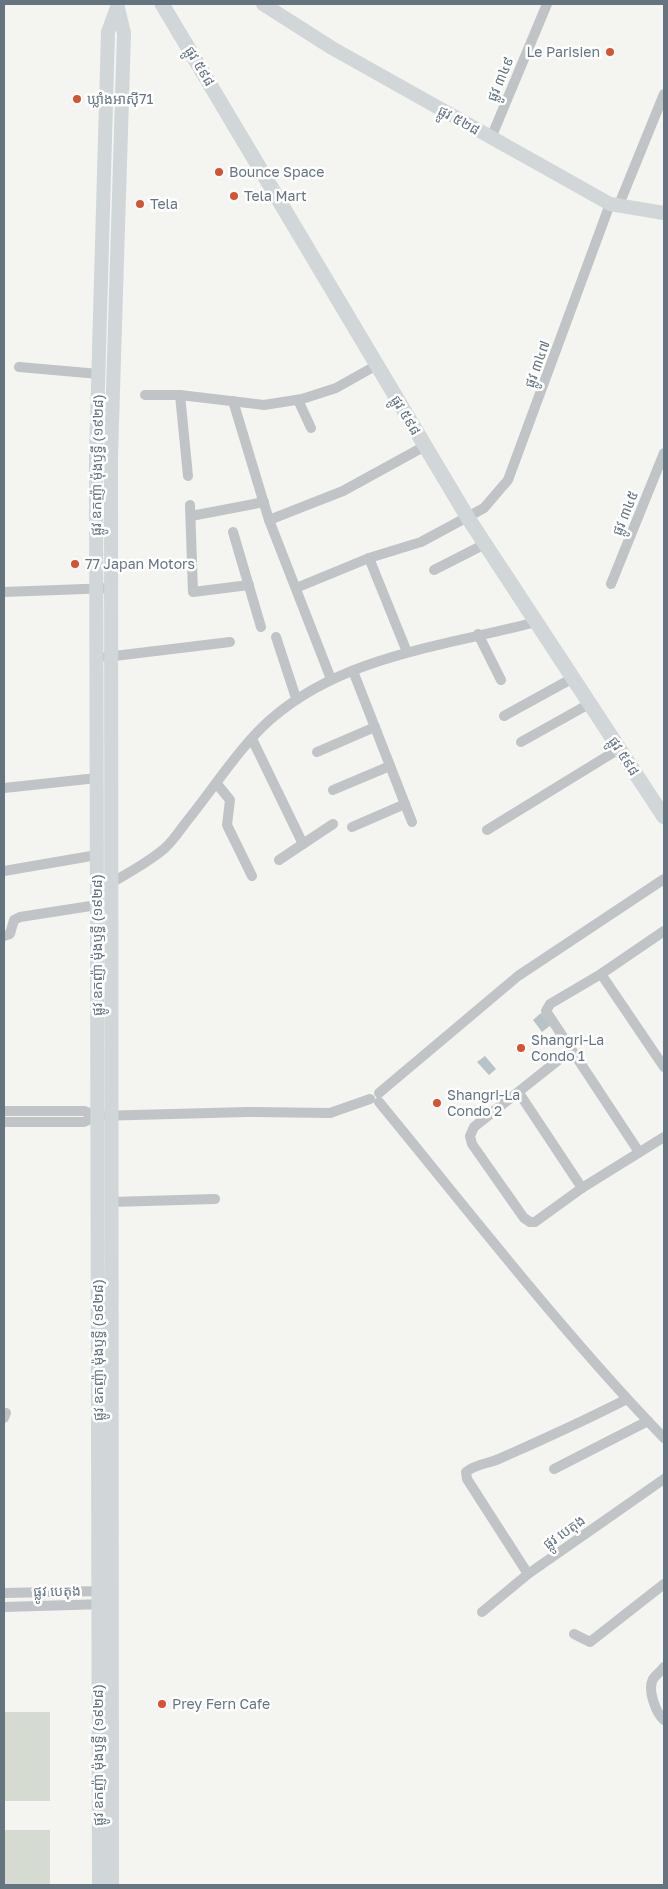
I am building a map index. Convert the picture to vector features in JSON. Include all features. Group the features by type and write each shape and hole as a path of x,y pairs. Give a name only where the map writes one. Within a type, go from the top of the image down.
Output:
{"main road":[{"name":"ផ្លូវ ៥៩៨","path":"162,4 280,198 468,518 664,817"},
{"name":"ផ្លូវ ឧកញ៉ា ម៉ុងឫទ្ធី (១៩២៨)","path":"112,1885 105,1598 104,1116 97,905 96,589 98,374 108,32 117,5"},
{"name":"ផ្លូវ ឧកញ៉ា ម៉ុងឫទ្ធី (១៩២៨)","path":"99,1885 111,1202 104,1116 111,883 112,412 124,33 117,5"},
{"name":"ផ្លូវ ៥២៨","path":"270,5 332,48 614,206 664,213"},
{"path":"98,412 112,412"}],"street":[{"name":"ផ្លូវ ៣៤៩","path":"491,138 547,4"},
{"name":"ផ្លូវ ៣៤៧","path":"296,588 368,558 421,542 484,508 508,480 614,206 664,94"},
{"path":"144,395 180,395 264,405 298,400 336,388 377,365"},
{"path":"19,367 98,374"},
{"path":"180,395 188,476"},
{"path":"298,400 311,428"},
{"path":"233,402 269,520 331,679"},
{"path":"269,520 343,491 425,446"},
{"name":"ផ្លូវ ៣៤៥","path":"611,584 664,453"},
{"path":"191,516 264,502"},
{"path":"190,505 193,592 249,585"},
{"path":"233,532 261,626"},
{"path":"434,570 486,544"},
{"path":"368,558 407,652"},
{"path":"4,592 111,588"},
{"path":"97,883 111,883 166,847 252,739 270,719 296,698 331,679 407,652 536,622"},
{"path":"478,634 501,680"},
{"path":"276,637 296,698"},
{"path":"96,660 111,656 230,642"},
{"path":"352,671 412,822"},
{"path":"504,716 573,678"},
{"path":"521,742 589,704"},
{"path":"317,752 375,727"},
{"path":"252,739 303,844"},
{"path":"487,830 619,750"},
{"path":"333,790 390,766"},
{"path":"4,788 97,778"},
{"path":"217,784 230,800 227,825 252,876"},
{"path":"352,827 405,804"},
{"path":"279,860 333,824"},
{"path":"4,871 97,855"},
{"path":"4,1122 84,1122 104,1116 247,1112 330,1113 376,1098 518,976 664,879"},
{"path":"4,936 10,934 14,920 20,918 97,905"},
{"path":"639,1152 546,1011 550,1004 601,974 664,931"},
{"path":"601,974 664,1067"},
{"path":"571,1050 474,1127 470,1136 472,1144 524,1218 530,1222 535,1222 582,1188 664,1137"},
{"path":"519,1093 582,1188"},
{"path":"376,1098 539,1297 664,1438"},
{"path":"4,1110 84,1111 104,1116"},
{"path":"111,1202 215,1199"},
{"path":"528,1574 467,1479 466,1472 479,1464 497,1460 573,1427 628,1399"},
{"path":"554,1468 648,1421"},
{"name":"ផ្លូវ បេតុង","path":"482,1612 528,1574 664,1479"},
{"path":"574,1634 590,1642 664,1584"},
{"name":"ផ្លូវ បេតុង","path":"4,1593 105,1598"},
{"name":"ផ្លូវ បេតុង","path":"4,1607 105,1598"},
{"path":"664,1667 653,1679 652,1685 658,1715 664,1720"}],"shaded area":[{"path":"541,1013 551,1025 542,1032 533,1020"},
{"path":"485,1056 496,1069 489,1075 477,1062"},
{"path":"4,1712 50,1712 50,1801 4,1801"},
{"path":"4,1830 50,1830 50,1885 4,1885"}],"place":[{"name":"Le Parisien","path":"610,52"},
{"name":"ឃ្លាំងអាសុី71","path":"77,99"},
{"name":"Bounce Space","path":"219,172"},
{"name":"Tela Mart","path":"234,196"},
{"name":"Tela","path":"140,204"},
{"name":"77 Japan Motors","path":"75,564"},
{"name":"Shangri-La Condo 1","path":"521,1048"},
{"name":"Shangri-La Condo 2","path":"437,1103"},
{"name":"Prey Fern Cafe","path":"162,1704"}]}
